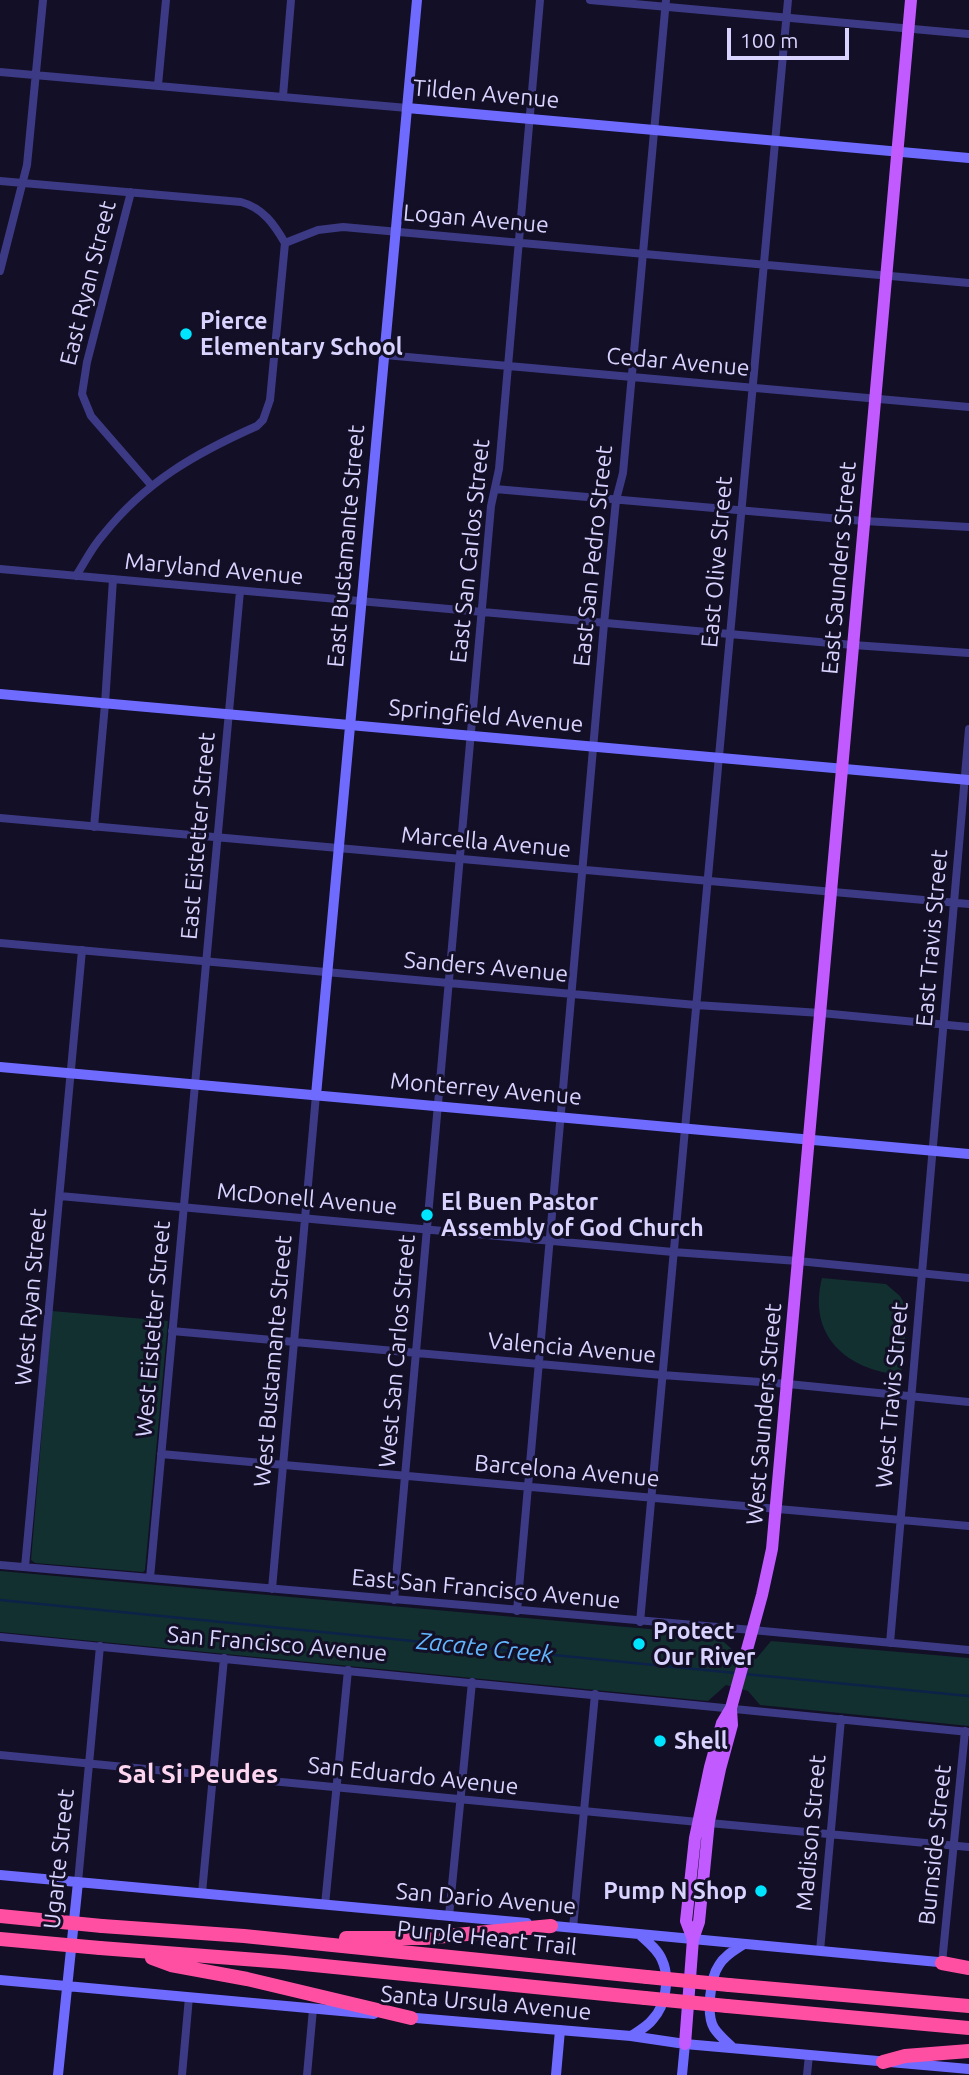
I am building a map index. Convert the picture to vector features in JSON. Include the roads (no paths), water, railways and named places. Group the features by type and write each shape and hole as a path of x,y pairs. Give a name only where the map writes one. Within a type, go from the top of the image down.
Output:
{"highway":[{"name":"Purple Heart Trail","path":"0,1916 244,1936 729,1985 969,2006"},
{"path":"244,1936 425,1938 551,1926"},
{"name":"Purple Heart Trail","path":"0,1939 311,1965 969,2028"},
{"path":"138,1952 171,1965 247,1979 411,2018"},
{"path":"942,1963 969,1967"},
{"path":"883,2062 905,2056 969,2050"}],"main road":[{"name":"East Bustamante Street","path":"316,1095 417,0"},
{"name":"East Saunders Street","path":"809,1140 911,0"},
{"name":"Tilden Avenue","path":"407,108 969,158"},
{"name":"Springfield Avenue","path":"0,694 966,780"},
{"name":"Monterrey Avenue","path":"0,1066 969,1154"},
{"name":"West Saunders Street","path":"685,2043 693,1940 699,1922 703,1823 732,1725 731,1708 770,1559 809,1140"},
{"name":"San Dario Avenue","path":"0,1875 942,1963"},
{"name":"Ugarte Street","path":"58,2075 78,1882"},
{"path":"631,2036 653,2019 664,1997 666,1975 662,1959 639,1935"},
{"path":"733,2048 720,2036 711,2021 713,1980 724,1958 744,1944"},
{"name":"Santa Ursula Avenue","path":"0,1980 631,2036 883,2062 932,2071 969,2070"},
{"path":"556,2075 560,2030"},
{"path":"682,2075 685,2043"}],"street":[{"path":"0,271 27,165 43,0"},
{"path":"158,85 166,0"},
{"path":"283,96 292,0"},
{"name":"East San Carlos Street","path":"439,1106 491,506 499,469 540,0"},
{"path":"590,0 665,3 786,18 969,34"},
{"name":"East Olive Street","path":"640,1622 788,0"},
{"name":"East San Pedro Street","path":"517,1611 604,624 616,500 623,473 665,3"},
{"name":"Tilden Avenue","path":"0,72 407,108"},
{"path":"0,181 250,204 270,220 285,243 270,400 263,419 257,426 195,455 151,485 101,536 76,576"},
{"name":"East Ryan Street","path":"131,192 87,362 82,394 91,416 151,485"},
{"name":"Logan Avenue","path":"285,243 318,230 332,228 396,231 969,283"},
{"name":"Cedar Avenue","path":"385,355 969,407"},
{"path":"495,489 864,522 969,527"},
{"name":"Maryland Avenue","path":"0,569 604,624 969,653"},
{"path":"94,827 113,579"},
{"name":"East Eistetter Street","path":"194,1084 240,591"},
{"name":"East Travis Street","path":"932,1151 969,729"},
{"name":"Marcella Avenue","path":"0,818 969,904"},
{"name":"Sanders Avenue","path":"0,943 969,1027"},
{"path":"71,1073 82,950"},
{"name":"West Ryan Street","path":"25,1567 71,1073"},
{"name":"West Eistetter Street","path":"150,1578 194,1084"},
{"name":"West Bustamante Street","path":"272,1589 316,1095"},
{"name":"West San Carlos Street","path":"394,1600 439,1106"},
{"name":"West Travis Street","path":"890,1643 932,1151"},
{"name":"McDonell Avenue","path":"60,1196 969,1278"},
{"name":"Valencia Avenue","path":"172,1331 969,1402"},
{"name":"Barcelona Avenue","path":"161,1454 969,1526"},
{"name":"East San Francisco Avenue","path":"0,1565 969,1650"},
{"name":"San Francisco Avenue","path":"0,1637 967,1731"},
{"name":"Ugarte Street","path":"78,1882 100,1646"},
{"path":"202,1893 224,1658"},
{"path":"326,1905 348,1670"},
{"path":"449,1916 472,1682"},
{"path":"573,1927 595,1694"},
{"name":"Madison Street","path":"820,1951 841,1719"},
{"name":"Burnside Street","path":"942,1963 967,1731"},
{"name":"San Eduardo Avenue","path":"0,1755 969,1847"},
{"path":"182,2075 189,1997"},
{"path":"307,2075 313,2009"},
{"path":"807,2075 809,2055"}],"waterway":[{"name":"Zacate Creek","path":"0,1600 735,1673"},
{"name":"Zacate Creek","path":"745,1674 969,1696"}],"place":[{"name":"Pierce Elementary School","path":"186,334"},
{"name":"El Buen Pastor Assembly of God Church","path":"427,1215"},
{"name":"Protect Our River","path":"639,1644"},
{"name":"Shell","path":"660,1741"},
{"name":"Pump N Shop","path":"761,1891"}],"district":[{"name":"Sal Si Peudes","path":"198,1774"}]}
